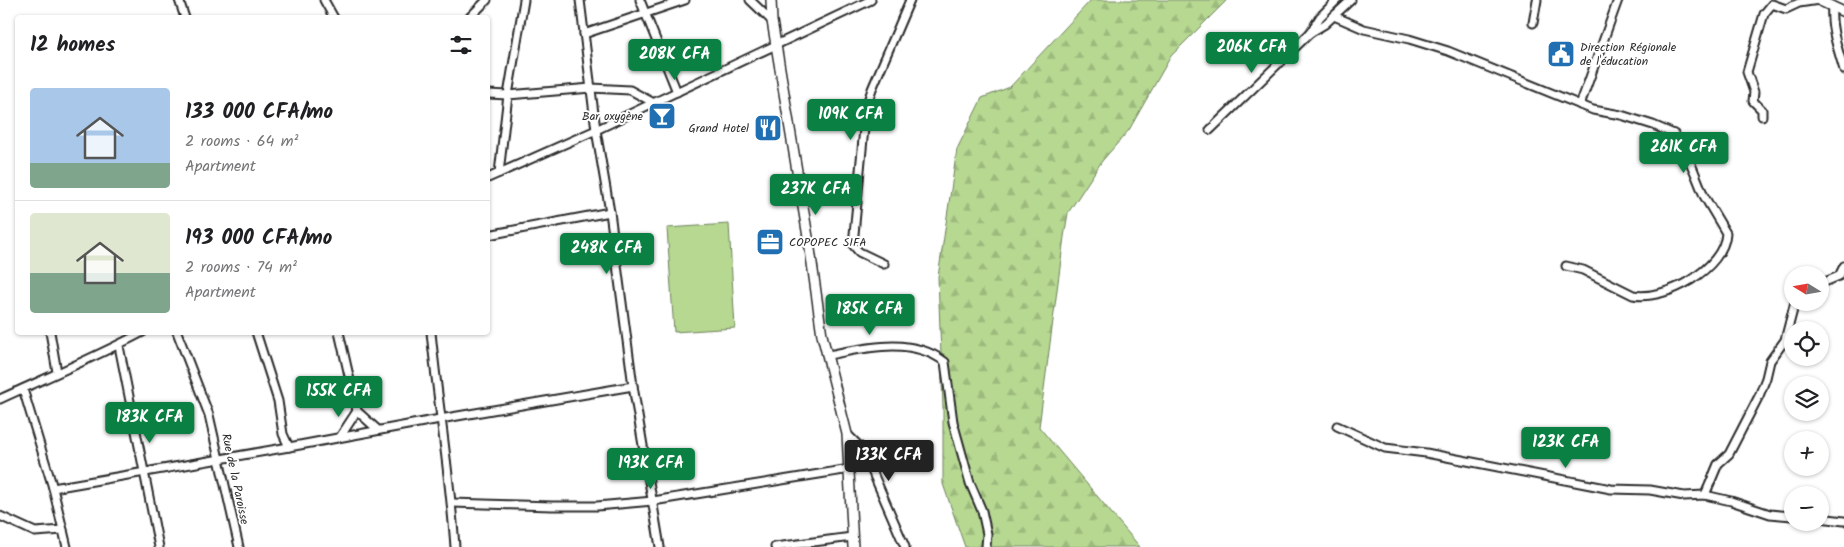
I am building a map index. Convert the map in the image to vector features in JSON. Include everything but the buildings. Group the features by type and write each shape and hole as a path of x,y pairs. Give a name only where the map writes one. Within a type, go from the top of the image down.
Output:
{"main road":[{"path":"771,0 772,21 822,335 847,434 853,542"},
{"path":"1819,0 1844,12"}],"street":[{"path":"180,0 184,15"},
{"path":"324,0 332,15"},
{"path":"472,15 487,0"},
{"path":"499,173 508,95 524,0"},
{"path":"580,0 596,130 610,212 633,386 660,547"},
{"path":"640,0 677,92"},
{"path":"584,34 685,0"},
{"path":"750,0 772,21"},
{"path":"490,177 596,130 871,0"},
{"path":"884,264 859,252 853,246 859,170 869,98 910,0"},
{"path":"1310,33 1320,17 1337,0"},
{"path":"1210,130 1310,33 1325,24 1351,0"},
{"path":"1533,24 1537,0"},
{"path":"1580,105 1618,0"},
{"path":"1762,116 1762,110 1753,101 1754,92 1747,72 1764,14 1772,4 1786,9 1799,3 1819,0"},
{"path":"1832,6 1833,30 1844,70"},
{"path":"1334,16 1364,29 1409,39 1448,52 1593,110 1621,115 1674,134 1682,144 1704,196 1726,233 1726,240 1716,260 1697,276 1673,289 1651,296 1633,295 1597,276 1566,266"},
{"path":"490,94 508,95 591,88 630,90 654,103"},
{"path":"490,235 610,212"},
{"path":"1829,280 1839,276 1844,266"},
{"path":"1705,495 1718,464 1730,454 1766,378 1770,361 1785,340 1793,311"},
{"path":"51,335 57,372"},
{"path":"0,399 119,346 132,335"},
{"name":"Rue de la Paroisse","path":"178,335 209,415 239,547"},
{"path":"257,335 278,401 283,434 289,447"},
{"path":"340,335 357,411 378,430"},
{"path":"431,335 440,419 452,503 455,547"},
{"path":"828,355 894,345 934,354 945,362 953,422 970,483 982,511 987,534 986,547"},
{"path":"119,346 160,547"},
{"path":"53,488 633,386"},
{"path":"23,389 53,488 67,547"},
{"path":"340,437 357,411"},
{"path":"1337,426 1385,448 1426,453 1611,489 1650,490 1684,496 1705,495 1731,501 1770,514 1784,515"},
{"path":"847,434 863,450 904,547"},
{"path":"452,503 579,506 653,501 850,469"},
{"path":"0,516 35,532 63,530"},
{"path":"1829,519 1844,521"},
{"path":"774,547 853,542"}],"green space":[{"path":"1091,0 1227,0 1171,56 1129,130 1102,161 1068,213 1064,237 1039,427 1140,547 965,547 943,484 943,408 938,277 957,149 982,98 1010,87"},
{"path":"729,224 735,328 674,332 667,228"}],"place":[{"name":"Direction Régionale de l'éducation","path":"1561,54"},
{"name":"Bar oxygène","path":"662,116"},
{"name":"Grand Hotel","path":"768,128"},
{"name":"COPOPEC SIFA","path":"770,242"}]}
